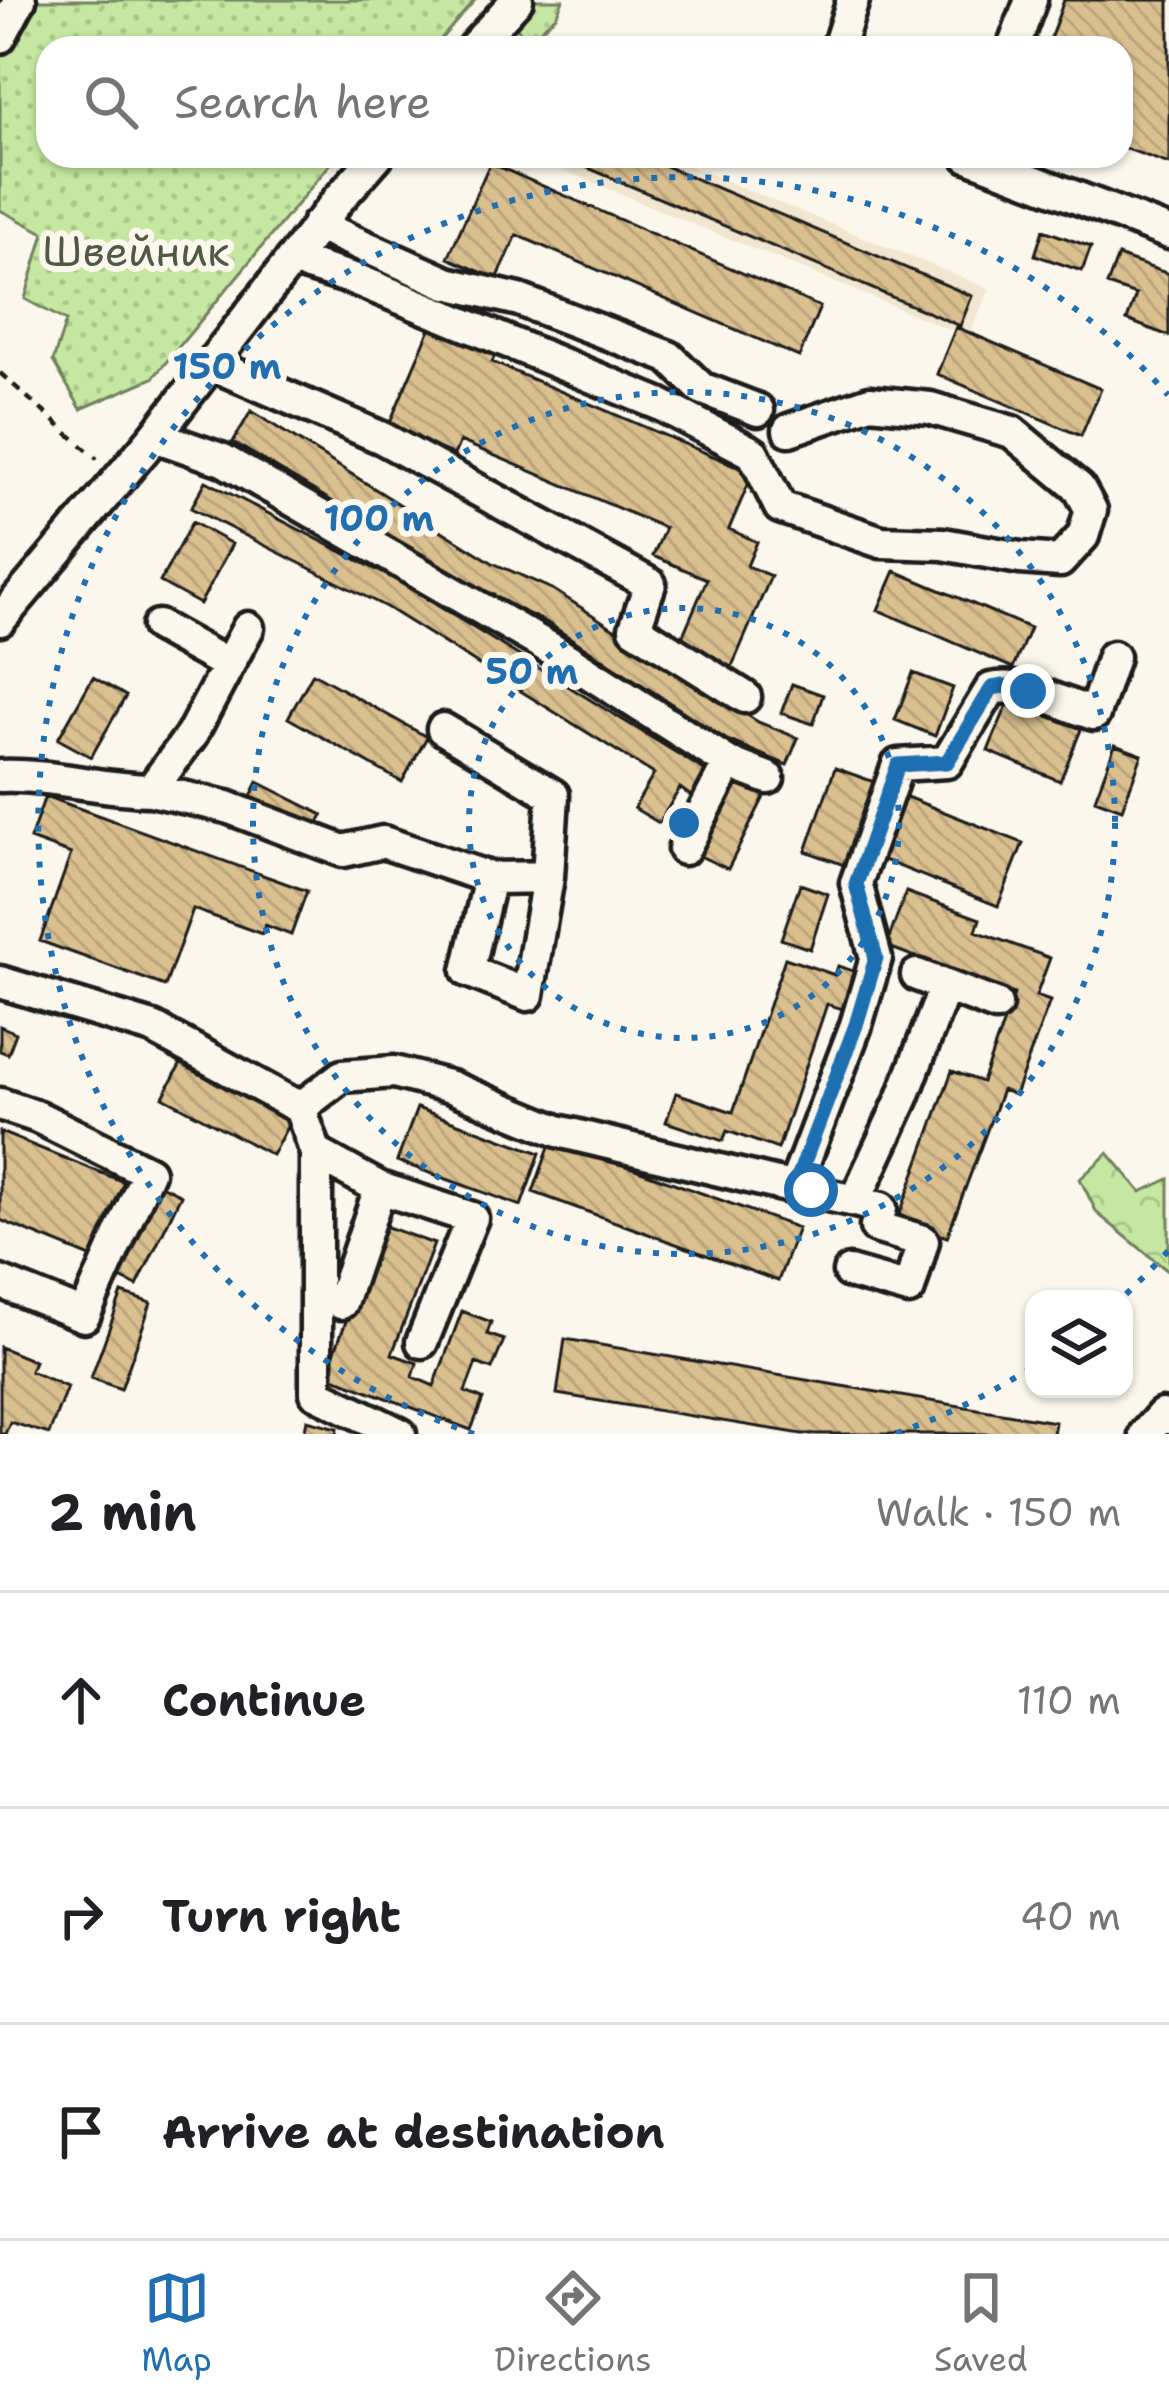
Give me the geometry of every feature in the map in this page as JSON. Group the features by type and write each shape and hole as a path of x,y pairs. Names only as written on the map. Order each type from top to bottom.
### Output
{"lane":[{"path":"0,37 20,0"},
{"path":"484,36 517,0"},
{"path":"842,36 853,0"},
{"path":"1018,36 1031,0"},
{"path":"0,620 155,436 367,168"},
{"path":"1002,168 1169,232"},
{"path":"317,225 447,283 519,300 669,357 700,388 758,410"},
{"path":"291,260 357,280 659,404 753,453 781,507 881,542 943,544 1060,561 1083,536 1090,510 1079,488 1012,432 930,408 870,402 789,430"},
{"path":"211,364 382,438 650,584 634,628 745,697"},
{"path":"155,436 223,460 553,650 729,764 768,778"},
{"path":"158,626 228,665"},
{"path":"151,790 192,734 248,628"},
{"path":"794,1188 856,1025 876,958 856,884 898,765 947,762 992,688 1028,691 1094,714 1113,657"},
{"path":"443,729 553,795 548,878 528,995 468,971 490,878"},
{"path":"684,849 729,764"},
{"path":"0,776 39,775 109,789 151,790 227,807 343,851 383,842 490,878 548,878"},
{"path":"855,1201 903,1097 931,981 996,1005"},
{"path":"0,982 153,1028 300,1108 316,1153 316,1393 358,1426 400,1434"},
{"path":"300,1108 342,1076 394,1072 451,1087 558,1131 881,1208 876,1227 923,1241 909,1288 849,1272"},
{"path":"0,1104 38,1117 148,1172 84,1316 0,1282"},
{"path":"316,1153 380,1188 472,1218 422,1342"},
{"path":"341,1303 380,1188"},
{"path":"1145,1434 1162,1414 1169,1418"}],"path":[{"path":"0,373 119,479"}],"shaded area":[{"path":"557,168 694,168 990,289 968,337"}],"green space":[{"name":"Швейник","path":"0,0 475,0 444,36 36,36 36,168 327,168 153,378 81,409 53,361 66,321 25,299 44,233 0,210"},
{"path":"533,0 563,0 556,16 533,36 521,35 517,27"},
{"path":"1108,1153 1141,1192 1169,1179 1169,1272 1097,1213 1080,1179"}],"building":[{"path":"1064,0 1169,0 1169,164 1133,151 1133,36 1051,36"},
{"path":"488,168 501,168 820,307 799,357 517,235 497,279 448,258"},
{"path":"588,168 670,168 972,296 960,326"},
{"path":"1043,230 1091,247 1082,271 1035,255"},
{"path":"1118,256 1169,274 1169,336 1127,320 1136,295 1107,285"},
{"path":"432,324 497,351 492,362 753,473 729,529 757,542 747,566 771,576 730,671 677,649 707,579 653,556 665,528 460,441 454,455 388,427"},
{"path":"956,327 1101,389 1081,436 937,374"},
{"path":"251,411 493,563 554,590 758,722 798,738 787,765 727,740 546,622 490,596 233,442"},
{"path":"206,481 396,580 709,773 695,799 680,788 659,823 634,808 654,774 386,607 191,508"},
{"path":"192,522 232,544 200,604 160,582"},
{"path":"895,571 1030,628 1013,668 878,610"},
{"path":"313,673 427,737 402,782 288,718"},
{"path":"913,673 953,688 935,736 895,720"},
{"path":"93,677 126,696 91,757 58,739"},
{"path":"792,684 823,695 813,724 781,713"},
{"path":"1010,698 1082,727 1060,781 988,751"},
{"path":"1115,745 1142,755 1122,809 1095,799"},
{"path":"835,768 877,783 847,866 806,851"},
{"path":"738,780 766,793 728,869 700,856"},
{"path":"258,782 323,815 313,834 248,802"},
{"path":"45,796 307,891 291,935 265,925 262,934 193,909 165,986 40,941 71,854 30,839"},
{"path":"904,796 1023,843 998,906 878,858"},
{"path":"800,884 828,894 810,949 781,939"},
{"path":"906,892 980,919 976,931 1050,958 1036,996 1050,1001 1015,1095 1002,1090 947,1237 898,1219 952,1071 982,1082 1014,994 886,946"},
{"path":"785,958 835,975 838,966 859,973 846,1010 827,1004 778,1149 727,1131 723,1141 666,1122 676,1093 733,1112"},
{"path":"0,1026 16,1033 8,1054 0,1051"},
{"path":"186,1054 295,1112 272,1155 163,1097"},
{"path":"417,1108 540,1153 521,1206 397,1161"},
{"path":"0,1132 129,1184 98,1260 0,1220"},
{"path":"552,1139 798,1228 778,1281 533,1192"},
{"path":"159,1184 181,1195 137,1286 116,1276"},
{"path":"382,1225 434,1244 392,1354 417,1363 413,1377 434,1386 462,1311 491,1322 487,1334 504,1340 492,1369 476,1363 465,1392 483,1399 471,1430 326,1375"},
{"path":"122,1293 151,1303 121,1389 91,1378"},
{"path":"565,1339 1055,1422 1053,1434 802,1434 557,1394"},
{"path":"0,1347 34,1361 30,1371 67,1387 49,1434 10,1422 5,1434 0,1434"},
{"path":"307,1420 338,1428 337,1434 304,1434"}],"route":[{"path":"811,1190 794,1188 856,1025 876,958 856,884 898,765 947,762 992,688 1028,691"}]}
